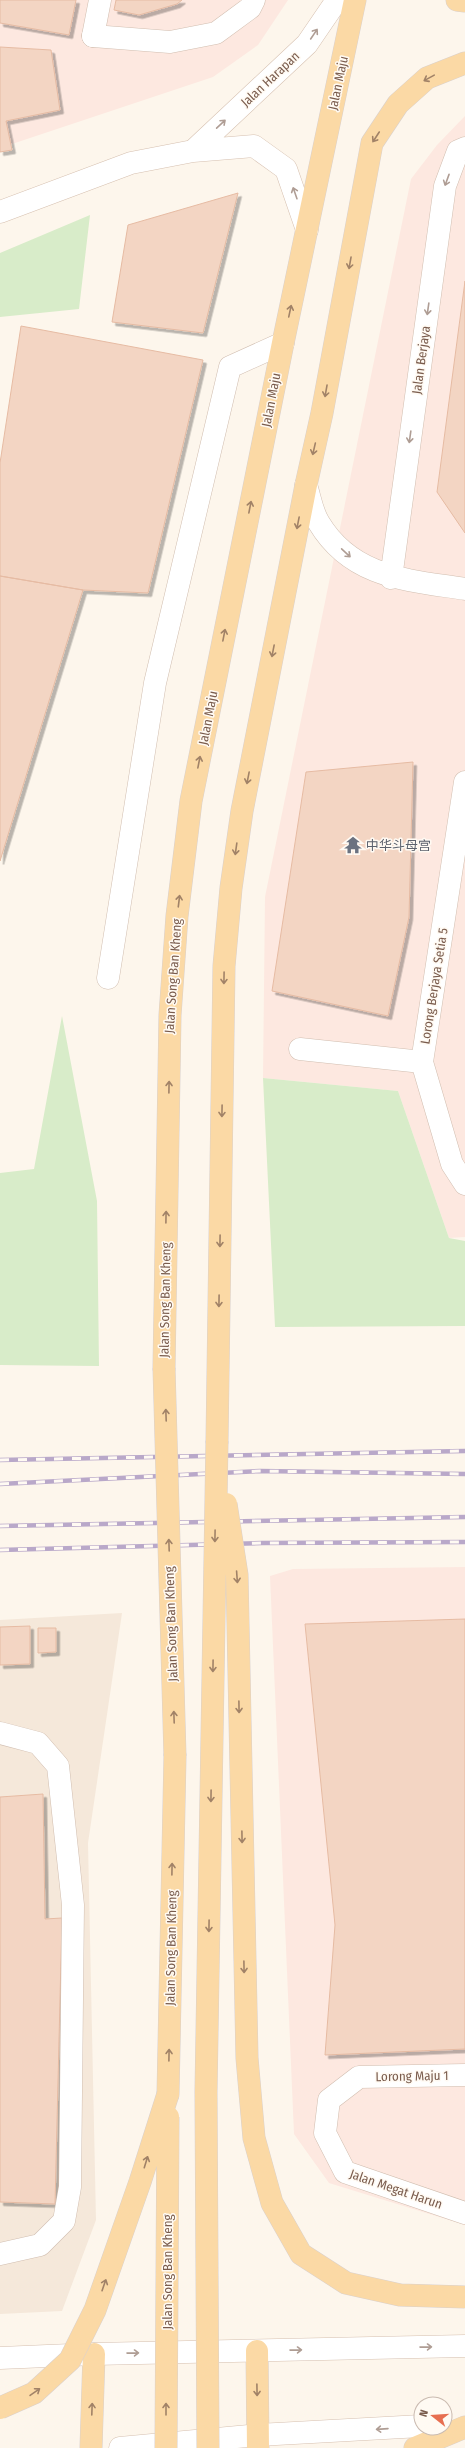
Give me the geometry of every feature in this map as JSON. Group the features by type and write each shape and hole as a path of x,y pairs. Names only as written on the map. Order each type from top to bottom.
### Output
{"main road":[{"name":"Jalan Maju","path":"192,801 283,343 308,230 355,0"},
{"path":"457,0 465,1"},
{"path":"208,2448 206,2092 224,966 231,888 242,811 306,485 324,405 372,143 398,104 427,78 465,64"},
{"name":"Jalan Song Ban Kheng","path":"166,2448 168,2094 175,1756 164,1317 170,1015 177,916 192,801"},
{"path":"217,1441 237,1575 247,2058 254,2138 272,2203 301,2254 346,2283 400,2295 465,2297"},
{"path":"0,2408 34,2394 70,2360 95,2310 140,2182 168,2094"},
{"path":"257,2351 258,2442"},
{"path":"91,2448 94,2354"},
{"path":"415,2448 465,2427"}],"street":[{"path":"100,0 93,36 170,42 216,33 250,8 254,0"},
{"name":"Jalan Harapan","path":"193,151 307,44 337,0"},
{"path":"0,212 131,163 193,151 254,146 286,169 308,230"},
{"name":"Jalan Berjaya","path":"391,578 445,186 458,151 465,148"},
{"path":"108,978 155,683 230,368 283,343"},
{"path":"306,485 318,522 332,540 354,560 391,578 465,589"},
{"name":"Lorong Berjaya Setia 5","path":"465,782 422,1062 452,1164 465,1184"},
{"path":"300,1049 422,1062"},
{"path":"0,1733 38,1743 58,1766 73,1905 70,2187 64,2221 40,2245 0,2254"},
{"name":"Lorong Maju 1","path":"359,2077 465,2075"},
{"name":"Jalan Megat Harun","path":"359,2077 329,2100 325,2133 345,2172 465,2213"},
{"path":"0,2358 94,2354 465,2346"},
{"path":"453,2424 465,2423"},
{"path":"120,2448 258,2442 413,2427"}],"shaded area":[{"path":"0,0 288,0 258,45 213,77 0,148"},
{"path":"465,116 465,1237 449,1238 398,1091 263,1078 265,897 411,179 437,145"},
{"path":"465,1567 465,2225 329,2183 294,2134 270,1576 293,1569"},
{"path":"122,1613 88,1843 96,2220 62,2311 0,2314 0,1620"}],"green space":[{"path":"90,215 79,309 0,317 0,253"},
{"path":"62,1016 97,1201 99,1366 0,1365 0,1173 34,1169"},
{"path":"263,1078 398,1091 449,1238 465,1241 465,1326 275,1327"}],"building":[{"path":"0,0 76,0 69,35 0,23"},
{"path":"116,0 182,0 177,4 139,15 114,10"},
{"path":"0,47 51,50 60,110 6,121 12,150 0,152"},
{"path":"238,193 203,333 112,322 128,225"},
{"path":"465,281 465,533 437,492"},
{"path":"21,326 203,360 148,593 83,590 0,576 0,463"},
{"path":"0,576 83,590 0,861"},
{"name":"中华斗母宫","path":"413,762 409,917 388,1016 272,991 306,772"},
{"path":"465,1619 465,2049 325,2055 335,1925 305,1624"},
{"path":"30,1626 30,1664 0,1665 0,1627"},
{"path":"38,1628 56,1628 56,1652 38,1653"},
{"path":"43,1794 45,1919 62,1918 55,2204 0,2202 0,1797"}],"railway":[{"path":"0,1460 465,1451"},
{"path":"0,1484 260,1471 465,1474"},
{"path":"0,1526 465,1517"},
{"path":"0,1550 262,1543 465,1542"}],"place":[{"name":"中华斗母宫","path":"353,845"}]}
